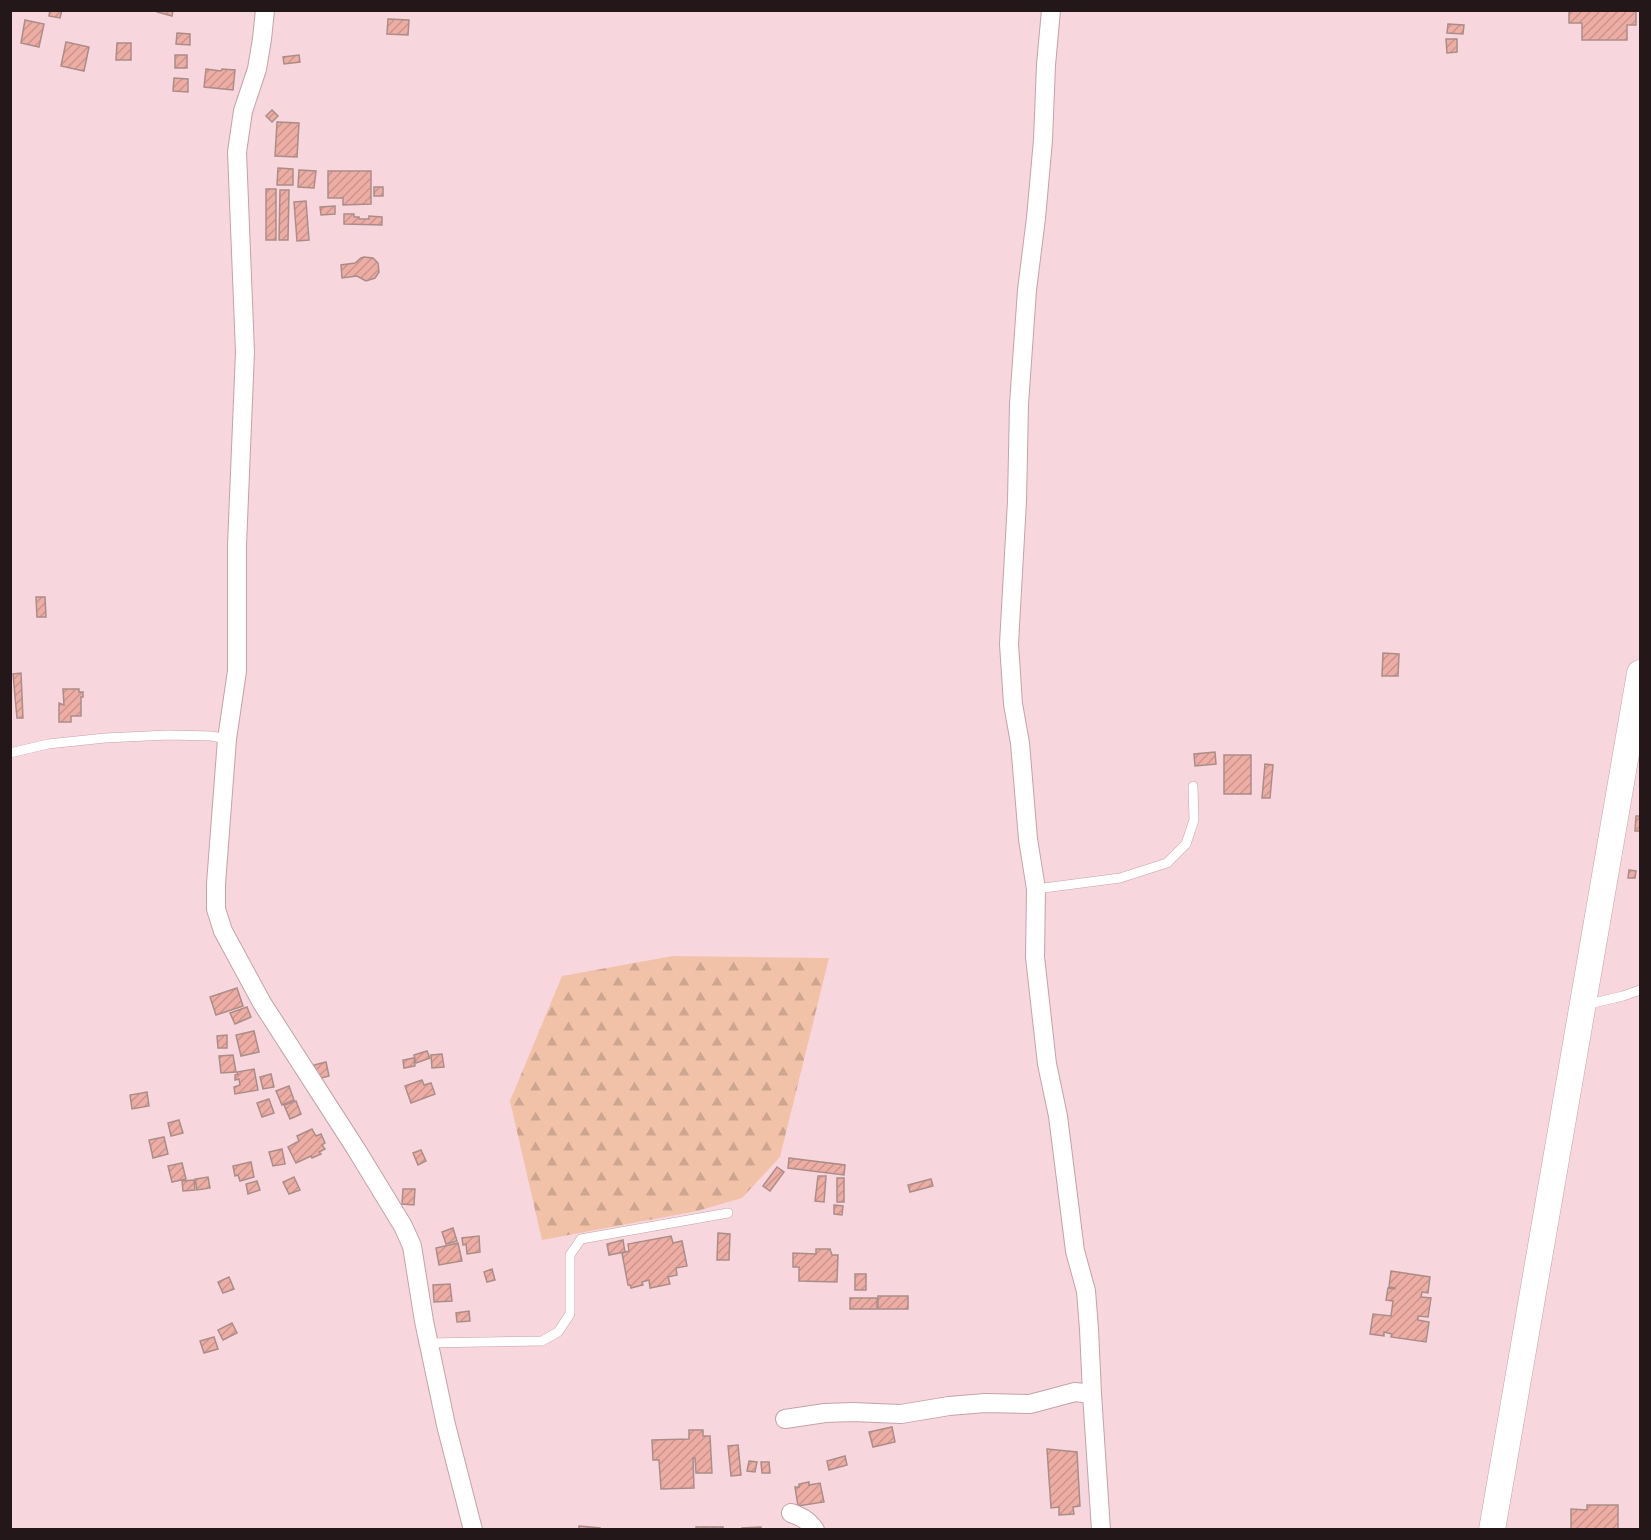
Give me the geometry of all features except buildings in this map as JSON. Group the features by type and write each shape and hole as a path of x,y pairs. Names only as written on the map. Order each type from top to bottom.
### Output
{"main road":[{"path":"1492,1530 1641,673"}],"street":[{"path":"265,10 257,69 243,111 237,152 245,352 237,545 237,671 227,740 216,909 223,931 262,1003 356,1149 408,1236 412,1246 446,1425 473,1530"},
{"path":"1051,10 1043,140 1027,290 1019,404 1017,501 1009,644 1013,704 1020,743 1028,839 1036,889 1035,957 1047,1064 1058,1116 1075,1251 1086,1291 1101,1530"},
{"path":"785,1419 825,1413 901,1414 985,1403 1030,1404 1075,1392 1092,1394"},
{"path":"791,1513 801,1516 815,1530"}],"lane":[{"path":"10,753 48,744 105,738 168,735 211,736 227,740"},
{"path":"1036,889 1120,878 1167,863 1186,844 1194,820 1193,786"},
{"path":"1583,1005 1641,990"},
{"path":"429,1343 542,1341 558,1332 570,1314 570,1255 581,1239 728,1213"}],"green space":[{"path":"673,956 829,958 780,1157 742,1198 697,1211 542,1240 510,1101 562,976"}]}
